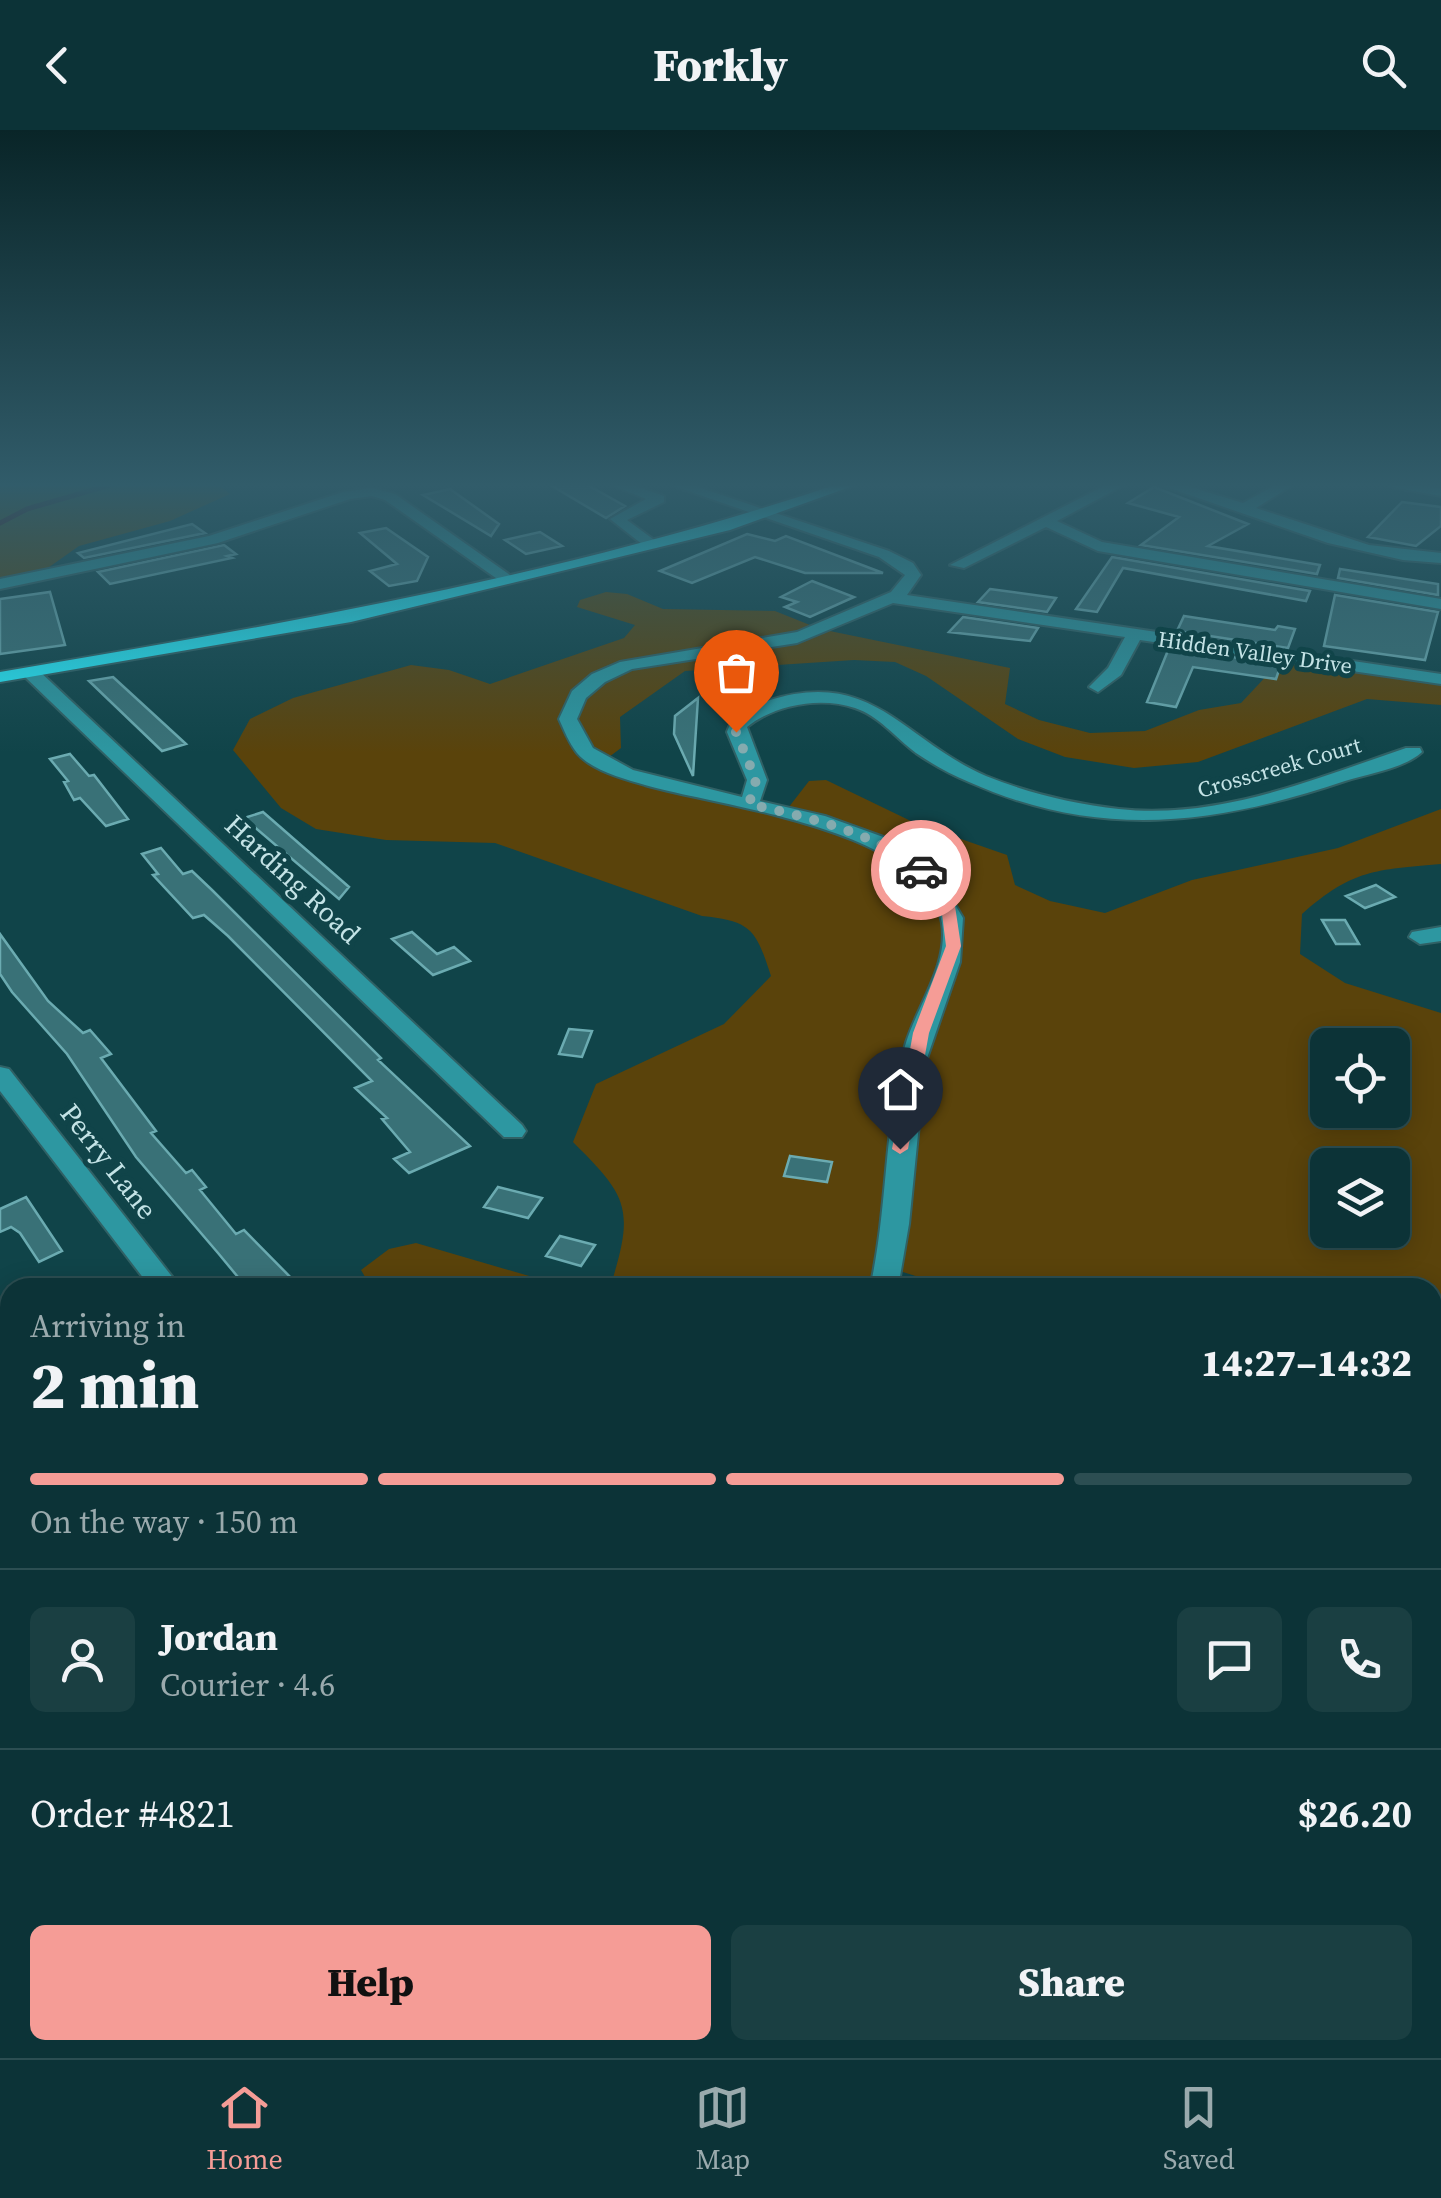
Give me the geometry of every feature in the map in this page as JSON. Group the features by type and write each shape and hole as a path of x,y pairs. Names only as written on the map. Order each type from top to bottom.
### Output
{"main road":[{"path":"0,677 270,634 538,573"}],"street":[{"path":"0,584 53,573"},
{"path":"499,573 509,580"},
{"path":"886,1278 896,1226 900,1149 921,1033 954,946 948,906 920,869 888,848 830,824 648,782 600,763 574,740 568,726 572,706 594,684 627,666 794,638 891,598 912,580 911,573"},
{"path":"1258,573 1441,604"},
{"name":"Hidden Valley Drive","path":"891,598 1441,679"},
{"path":"1098,688 1115,671 1135,634"},
{"name":"Harding Road","path":"30,672 513,1131"},
{"name":"Crosscreek Court","path":"749,804 756,780 736,732 738,725 768,708 812,700 839,699 870,708 950,766 1015,793 1072,808 1146,817 1182,819 1236,810 1412,752"},
{"name":"Perry Lane","path":"0,1074 159,1278"}],"shaded area":[{"path":"0,573 41,573 35,577 0,584"},
{"path":"606,592 627,594 663,609 775,611 820,629 1010,668 1005,704 1039,720 1090,733 1145,731 1199,710 1241,703 1285,656 1441,679 1441,705 1367,699 1198,762 1134,768 1065,757 1018,739 926,676 895,662 854,660 685,671 620,717 621,748 601,763 785,812 809,781 826,780 915,823 1007,855 1015,885 1050,901 1105,913 1192,880 1338,848 1441,809 1441,864 1366,874 1336,888 1302,914 1300,954 1345,983 1441,1013 1441,1278 922,1278 890,1268 887,1278 613,1278 623,1236 621,1204 605,1176 573,1142 596,1084 724,1024 771,976 756,938 732,921 702,916 495,843 386,840 316,829 281,808 233,750 250,719 293,698 411,665 449,670 490,684 624,638 635,625 577,607 580,600"},
{"path":"416,1243 536,1278 366,1278 361,1270 389,1249"}],"building":[{"path":"99,573 162,573 110,584"},
{"path":"372,573 421,573 417,581 389,586"},
{"path":"665,573 716,573 692,583"},
{"path":"1101,573 1120,573 1097,612 1076,609"},
{"path":"1151,573 1205,573 1310,591 1306,601"},
{"path":"1339,573 1366,573 1438,584 1438,595 1338,578"},
{"path":"812,581 854,597 810,617 785,607 797,602 781,597"},
{"path":"990,589 1056,598 1047,612 978,602"},
{"path":"50,592 65,645 0,654 0,599"},
{"path":"1335,595 1438,612 1425,660 1324,646"},
{"path":"1184,616 1275,630 1278,626 1295,629 1288,648 1177,631"},
{"path":"963,617 1038,628 1030,641 949,632"},
{"path":"1169,648 1281,664 1276,679 1193,667 1176,707 1147,702"},
{"path":"113,677 186,744 162,751 89,681"},
{"path":"698,698 693,776 674,734 675,716"},
{"path":"70,754 89,776 94,775 128,819 106,826 80,798 74,800 64,782 68,781 50,759"},
{"path":"263,812 349,887 339,899 244,818"},
{"path":"161,848 183,874 192,871 212,890 381,1058 378,1060 470,1146 409,1173 394,1159 410,1152 382,1119 387,1118 355,1088 372,1081 228,936 204,915 193,918 153,875 158,874 142,854"},
{"path":"1376,885 1395,897 1365,908 1346,896"},
{"path":"1322,920 1345,920 1359,944 1336,944"},
{"path":"412,932 437,954 454,947 470,961 433,975 392,939"},
{"path":"0,934 48,1001 83,1033 90,1030 111,1054 101,1058 156,1131 151,1133 186,1173 192,1170 206,1187 200,1190 236,1234 244,1230 291,1278 239,1278 136,1157 67,1054 0,974"},
{"path":"569,1029 592,1031 582,1057 559,1054"},
{"path":"790,1156 832,1162 827,1182 784,1176"},
{"path":"498,1187 542,1198 528,1218 484,1207"},
{"path":"26,1197 62,1251 39,1262 20,1233 11,1227 0,1232 0,1209"},
{"path":"560,1236 595,1245 581,1266 546,1256"}],"way so far":[{"path":"736,732 757,783 749,804 850,831 888,848 921,870"}],"route":[{"path":"900,1149 912,1066 954,946 948,906 921,870"}]}
